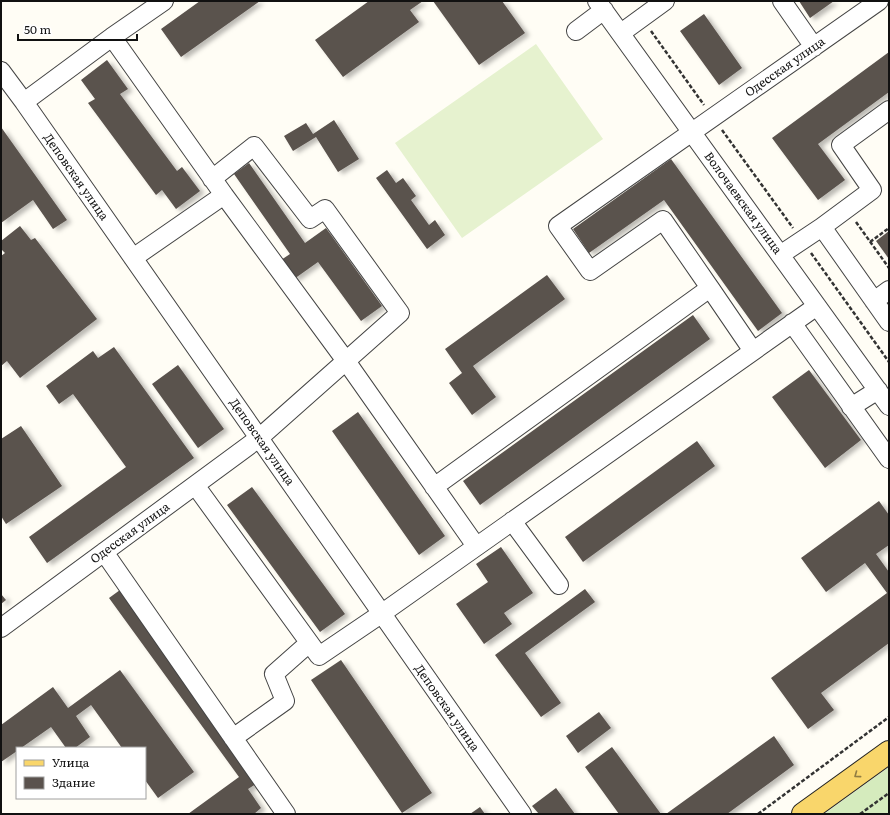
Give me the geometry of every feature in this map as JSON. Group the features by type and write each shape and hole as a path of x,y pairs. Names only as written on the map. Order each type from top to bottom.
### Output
{"main road":[{"path":"803,814 889,752"}],"street":[{"path":"24,102 112,37 164,1"},
{"path":"621,33 665,1"},
{"path":"782,1 814,46"},
{"name":"Одесская улица","path":"710,288 663,220 590,271 558,226 714,118 878,1"},
{"path":"576,31 601,6"},
{"name":"Волочаевская улица","path":"601,6 889,406"},
{"path":"112,37 212,179 346,361 476,546"},
{"name":"Деповская улица","path":"1,71 522,814"},
{"path":"780,255 822,227 872,190 841,145 889,110"},
{"name":"Одесская улица","path":"1,628 259,438 400,313 325,209 310,219 254,146 212,179"},
{"path":"133,258 224,195"},
{"path":"822,227 889,322"},
{"path":"434,487 710,288 753,351"},
{"path":"874,301 889,290"},
{"path":"195,485 319,656 381,614 817,306"},
{"path":"792,323 889,459"},
{"path":"852,406 878,390"},
{"path":"512,521 559,585"},
{"path":"104,552 233,738 282,813"},
{"path":"233,738 285,702 274,674 309,643"}],"path":[{"path":"642,18 889,362"},
{"path":"846,209 889,268"},
{"path":"870,242 889,228"},
{"path":"758,814 889,717"},
{"path":"860,814 889,793"}],"green space":[{"path":"536,44 603,139 462,238 395,143"},
{"path":"889,767 889,814 824,814"}],"building":[{"path":"200,1 260,1 181,57 161,29"},
{"path":"369,1 423,1 410,10 419,22 343,77 315,40"},
{"path":"433,1 502,1 525,33 479,65"},
{"path":"799,1 834,1 810,18"},
{"path":"704,14 742,68 719,85 680,31"},
{"path":"889,52 889,92 818,144 845,180 818,200 772,138"},
{"path":"107,60 128,89 120,94 177,171 182,167 200,191 176,209 162,190 156,195 88,103 95,99 81,80"},
{"path":"334,120 359,159 338,172 316,137 293,151 284,136 306,123 313,134"},
{"path":"1,127 67,220 53,229 33,200 1,223"},
{"path":"671,159 782,313 758,331 664,200 589,253 573,229"},
{"path":"249,163 305,243 326,228 382,306 361,321 318,262 294,279 281,260 290,254 234,174"},
{"path":"387,170 396,183 403,178 416,196 411,200 429,225 435,220 445,235 427,249 376,178"},
{"path":"20,226 31,240 35,238 97,319 20,378 7,361 1,366 1,256 5,253 1,249 1,241"},
{"path":"889,231 889,259 876,241"},
{"path":"547,275 565,299 473,366 496,397 472,415 449,383 462,373 445,349"},
{"path":"693,315 710,339 480,505 463,481"},
{"path":"114,347 194,458 47,563 29,537 126,467 73,394 59,404 46,386 93,351 98,358"},
{"path":"178,365 224,429 198,448 152,384"},
{"path":"809,370 861,440 825,468 772,397"},
{"path":"358,412 445,536 419,555 332,431"},
{"path":"21,426 62,486 6,524 1,516 1,439"},
{"path":"697,441 715,466 583,562 565,537"},
{"path":"252,487 345,614 320,632 227,505"},
{"path":"879,501 889,515 889,545 876,554 889,572 889,643 821,693 834,710 808,729 771,678 887,593 865,563 826,592 801,558"},
{"path":"501,547 533,593 504,613 512,624 484,644 456,604 488,582 476,564"},
{"path":"585,589 595,602 525,653 561,703 541,717 495,655"},
{"path":"120,590 259,782 248,789 261,808 254,814 188,814 239,777 109,598"},
{"path":"1,594 6,600 1,604"},
{"path":"341,660 432,793 402,813 311,680"},
{"path":"120,670 194,772 158,798 146,781 146,747 121,747 91,705 76,716 90,737 76,747 65,747 51,727 22,747 16,747 16,752 1,762 1,725 53,687 68,708"},
{"path":"599,712 611,728 578,753 566,736"},
{"path":"774,736 794,765 727,814 666,814"},
{"path":"612,747 661,814 619,814 585,767"},
{"path":"556,788 575,814 539,814 532,806"},
{"path":"480,807 485,814 470,814"}]}
